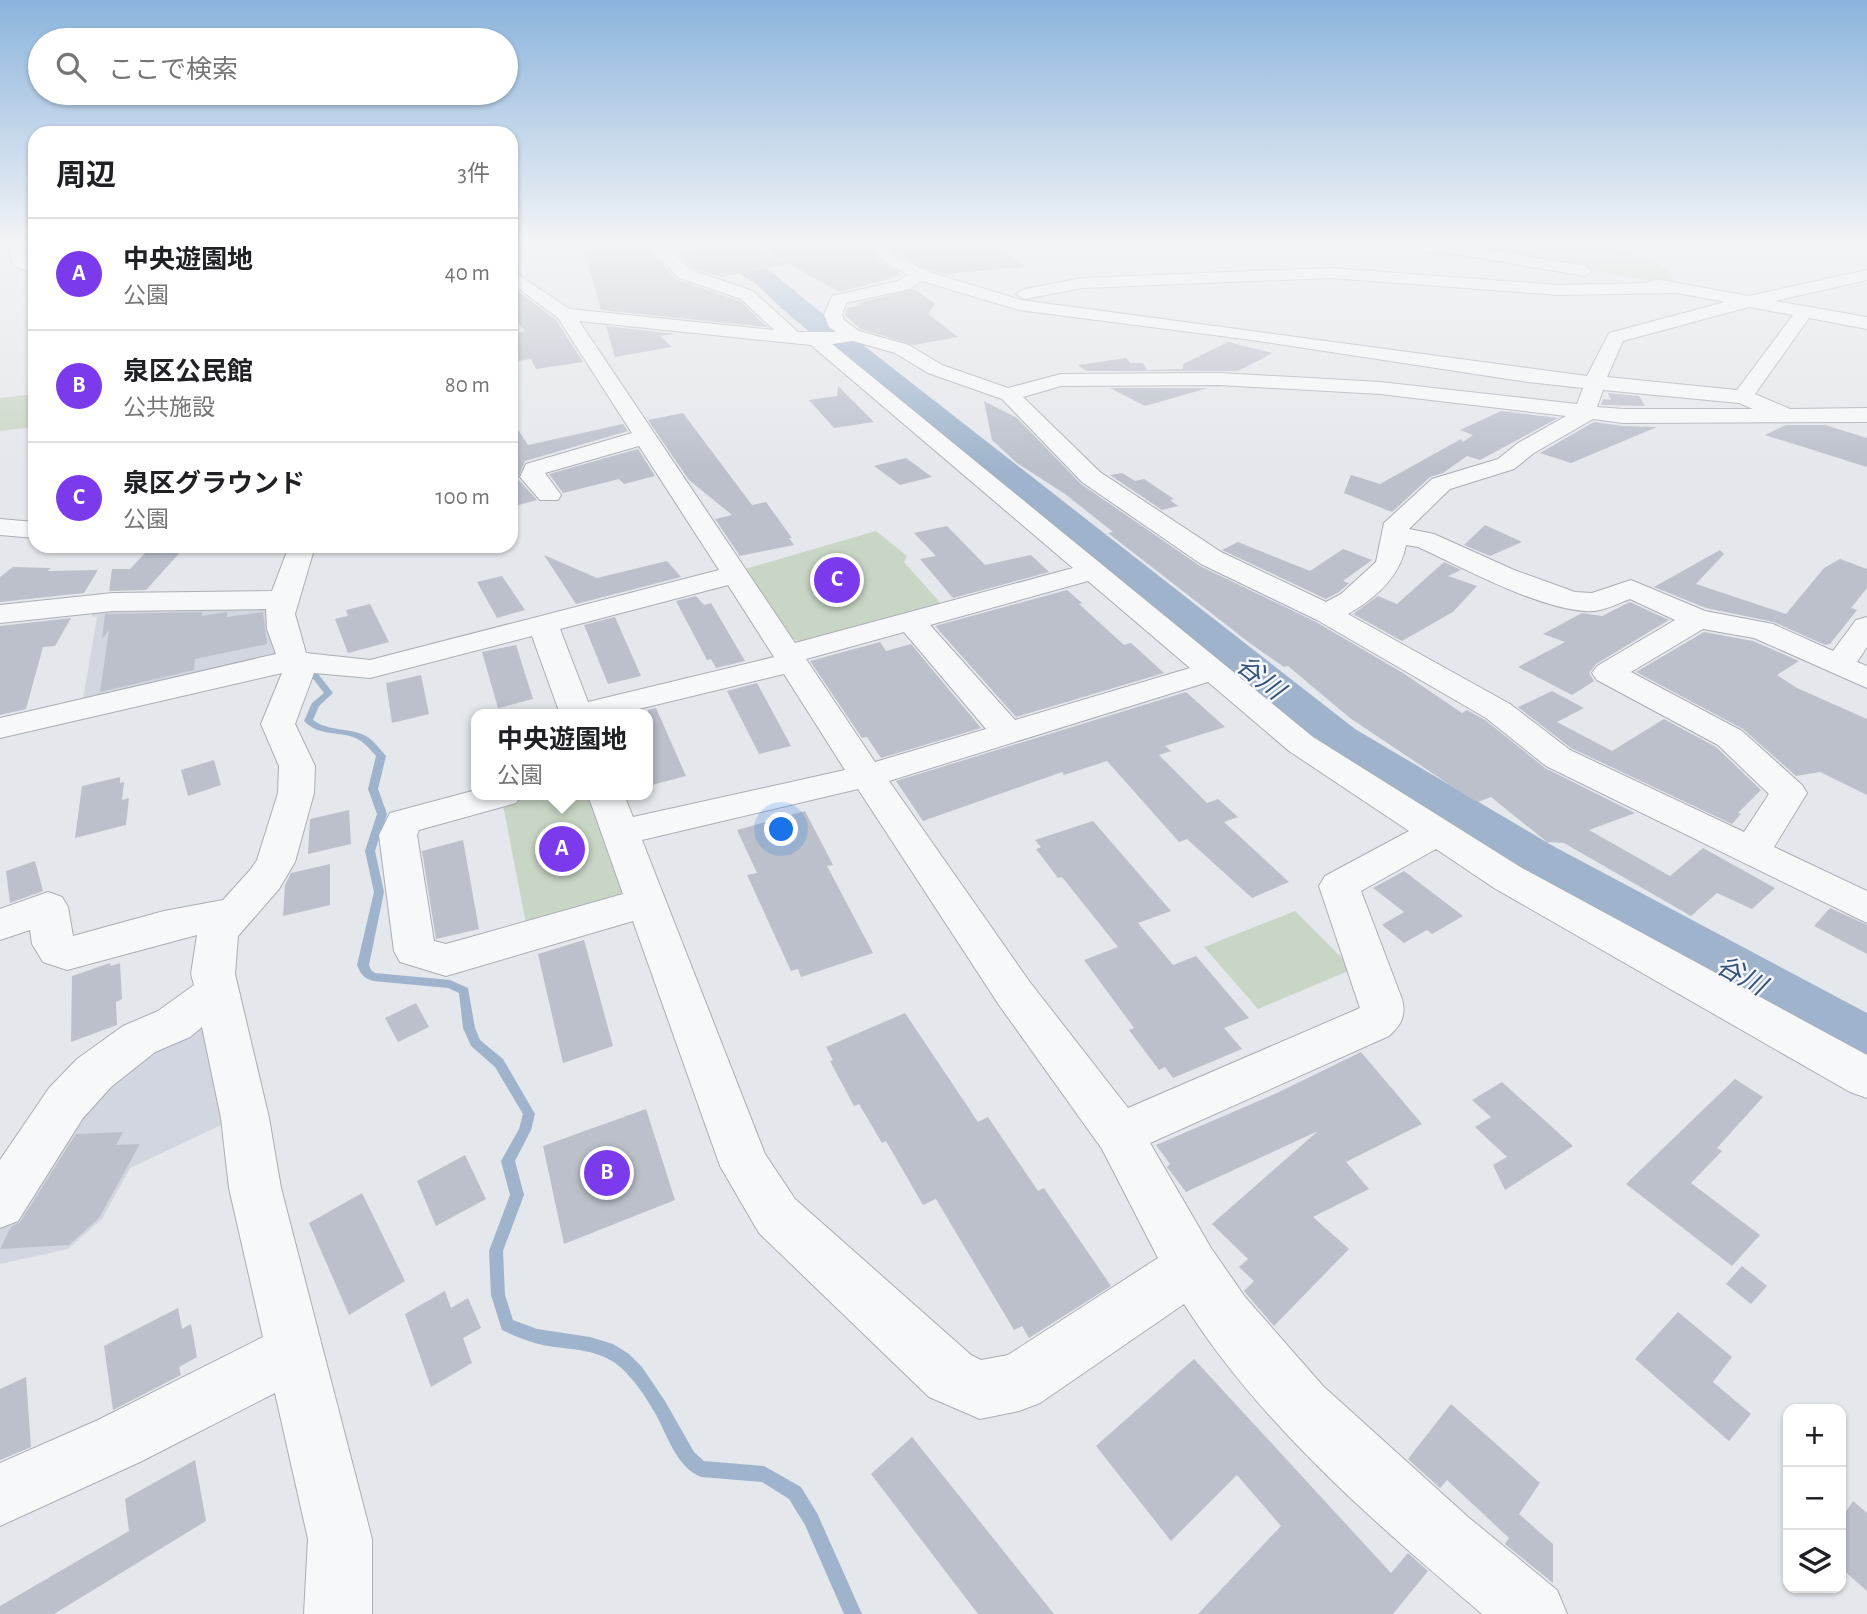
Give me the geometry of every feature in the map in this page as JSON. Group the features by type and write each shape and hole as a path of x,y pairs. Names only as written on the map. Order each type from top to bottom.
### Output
{"street":[{"path":"567,317 867,776 1014,993 1119,1133 1192,1267 1225,1317 1302,1407 1514,1607"},
{"path":"598,317 811,339 849,336 902,349 935,369 1009,395 1091,477 1211,558 1327,614 1514,721 1558,758 1867,908"},
{"path":"779,317 811,339 1301,744 1508,878 1867,1077"},
{"path":"834,317 849,336"},
{"path":"1136,317 1509,374 1743,397 1784,414"},
{"path":"1327,614 1363,592 1390,564 1397,523 1441,484 1506,464 1526,448 1586,414 1601,363 1616,337 1689,317"},
{"path":"1743,397 1800,317"},
{"path":"1834,317 1867,323"},
{"path":"1009,395 1027,387 1061,380 1220,379 1380,388 1586,414 1867,415"},
{"path":"549,495 532,477 537,467 644,437"},
{"path":"0,527 28,529"},
{"path":"1394,535 1434,544 1504,576 1571,601 1595,602 1630,589 1698,619 1762,630 1853,671 1867,625"},
{"path":"302,553 281,614 283,632 298,673 278,724 297,766 296,793 276,862 265,879 218,932 213,974 245,1118 255,1188 340,1539 338,1614"},
{"path":"596,709 791,658 1094,571"},
{"path":"0,728 295,660 354,669 370,668 734,575"},
{"path":"0,614 113,602 284,600"},
{"path":"1698,619 1608,673 1730,737 1789,793 1769,820 1752,853"},
{"path":"911,622 1008,733"},
{"path":"543,625 575,709"},
{"path":"1192,1267 1018,1382 980,1390 950,1376 777,1216 745,1166 613,813 867,776 1212,671"},
{"path":"484,800 403,822 398,835 415,951 446,960 646,902"},
{"path":"1119,1133 1373,1023 1383,1014 1339,886 1435,832"},
{"path":"0,925 48,907 53,944 58,951 68,954 164,926 236,912"},
{"path":"0,1204 66,1103 94,1073 139,1039 174,1024 216,991"},
{"path":"0,1495 119,1441 296,1351"}],"shaded area":[{"path":"266,604 279,654 82,705 97,617 92,616 93,608"},
{"path":"202,1019 232,1120 130,1168 102,1219 68,1249 0,1264 0,1220 86,1096"}],"green space":[{"path":"28,395 28,428 0,431 0,398"},
{"path":"876,531 907,556 904,562 944,607 801,642 793,639 745,569"},
{"path":"508,800 596,800 629,894 526,924 503,805"},
{"path":"1295,911 1353,969 1258,1009 1204,947"}],"building":[{"path":"518,317 552,317 583,362 536,369 531,359 518,361 518,333 525,331 518,323"},
{"path":"672,317 757,317 767,327"},
{"path":"847,317 932,317 958,337 914,345 860,329"},
{"path":"606,326 675,334 660,336 672,347 615,357"},
{"path":"1228,342 1273,353 1238,371 1086,371 1078,365 1126,358 1131,363 1143,363 1147,370 1183,369 1183,364"},
{"path":"838,386 874,422 834,428 809,400 837,396"},
{"path":"1110,388 1208,388 1145,406"},
{"path":"1608,393 1639,396 1645,406 1601,405 1603,399 1611,400"},
{"path":"984,401 1017,418 1081,484 1200,566 1316,622 1403,673 1462,713 1467,710 1485,720 1545,768 1635,813 1589,830 1670,876 1703,848 1775,888 1752,909 1717,893 1691,916 1564,843 1547,842 1491,797 1478,802 1468,797 1350,718 1288,666 1284,667 1251,644 1108,533 1113,532 1065,494 1017,463 992,440"},
{"path":"1501,411 1558,418 1480,460 1467,456 1443,473 1430,477 1392,512 1344,493 1351,475 1380,484 1461,439 1463,442 1473,435 1460,430"},
{"path":"683,413 752,505 766,502 792,538 789,538 794,545 740,556 715,519 732,515 689,480 648,420"},
{"path":"1594,422 1657,427 1571,463 1540,453"},
{"path":"623,424 628,431 525,461 518,479 518,430 528,445"},
{"path":"1786,425 1825,425 1867,438 1867,467 1765,435"},
{"path":"638,449 655,476 624,484 619,479 563,493 549,474"},
{"path":"906,458 932,477 900,485 874,466"},
{"path":"1122,473 1135,481 1144,479 1174,499 1170,500 1178,506 1162,510 1110,475"},
{"path":"518,479 537,500 518,505"},
{"path":"1485,525 1522,542 1490,556 1464,545"},
{"path":"947,526 985,565 1031,555 1049,572 953,598 920,559 936,556 914,533"},
{"path":"1238,542 1310,571 1343,549 1372,560 1343,581 1349,583 1339,592 1326,599 1222,550"},
{"path":"1720,550 1724,554 1696,584 1786,614 1824,568 1840,559 1867,569 1867,588 1851,608 1857,610 1830,644 1825,645 1774,622 1706,608 1654,587"},
{"path":"145,553 179,553 146,590 109,591 112,569 130,569"},
{"path":"544,555 597,578 667,561 681,577 576,604"},
{"path":"1444,562 1461,570 1448,576 1477,586 1453,612 1402,641 1353,614 1378,596 1397,604"},
{"path":"13,567 51,568 47,571 98,570 84,593 0,602 0,577"},
{"path":"502,576 525,610 497,618 477,582"},
{"path":"1067,590 1124,645 1131,643 1164,673 1016,717 935,626"},
{"path":"696,596 704,605 711,603 745,661 716,668 711,659 707,660 676,601"},
{"path":"1630,602 1669,620 1596,664 1589,673 1594,681 1572,695 1518,667 1565,642 1543,634 1582,613 1602,616"},
{"path":"370,604 389,642 348,653 335,619 348,616 346,610"},
{"path":"202,612 202,616 227,612 227,617 263,612 267,644 195,659 194,670 100,692 109,630 102,639 105,614"},
{"path":"615,617 641,676 608,684 584,625"},
{"path":"71,618 55,646 43,647 26,709 0,715 0,626"},
{"path":"1704,632 1753,641 1799,661 1777,675 1797,688 1867,719 1867,795 1820,772 1796,776 1743,729 1636,672"},
{"path":"880,642 886,651 911,644 981,728 881,758 867,737 862,738 810,661"},
{"path":"516,645 533,699 498,708 482,652"},
{"path":"421,675 429,714 392,723 386,683"},
{"path":"757,683 791,746 759,754 727,691"},
{"path":"1552,691 1584,708 1557,722 1612,751 1664,719 1716,747 1761,790 1738,813 1741,814 1732,824 1571,748 1518,707"},
{"path":"1186,692 1225,727 1165,746 1171,751 1159,755 1207,803 1218,799 1238,817 1224,822 1289,882 1252,898 1187,839 1179,842 1107,761 1064,775 1062,772 923,821 896,781"},
{"path":"656,708 686,776 653,785 653,709"},
{"path":"214,760 221,785 188,796 181,770"},
{"path":"120,777 120,783 124,782 122,800 129,798 126,825 75,838 82,786"},
{"path":"349,810 351,844 308,854 310,819"},
{"path":"805,811 833,865 827,866 873,953 801,977 798,969 791,971 747,875 757,873 737,830"},
{"path":"1093,821 1171,911 1138,923 1173,965 1196,956 1249,1018 1224,1028 1242,1049 1173,1078 1165,1067 1159,1070 1129,1030 1134,1028 1084,960 1118,947 1036,849 1041,847 1035,840"},
{"path":"463,840 479,929 436,939 422,851"},
{"path":"35,861 43,891 10,903 6,871"},
{"path":"330,864 330,905 283,916 285,885 291,873"},
{"path":"1404,871 1463,916 1432,934 1427,930 1404,943 1382,925 1404,912 1373,888"},
{"path":"1830,908 1867,925 1867,954 1814,926"},
{"path":"584,940 613,1046 563,1063 538,954"},
{"path":"110,963 111,966 120,963 122,999 116,1002 117,1025 71,1042 72,976"},
{"path":"416,1003 429,1027 398,1042 385,1018"},
{"path":"905,1013 978,1122 988,1117 1038,1191 1044,1188 1111,1286 1029,1338 1022,1326 1014,1330 936,1199 923,1205 886,1141 882,1143 859,1104 854,1106 830,1061 833,1060 826,1047"},
{"path":"1361,1052 1422,1124 1346,1162 1369,1189 1313,1217 1349,1249 1274,1326 1244,1291 1254,1281 1239,1267 1248,1259 1212,1224 1318,1131 1186,1192 1167,1167 1170,1164 1156,1145 1277,1093"},
{"path":"1735,1079 1763,1097 1717,1148 1722,1151 1691,1183 1760,1235 1732,1266 1626,1184"},
{"path":"1502,1082 1573,1146 1505,1190 1493,1165 1507,1157 1475,1127 1491,1117 1472,1100"},
{"path":"646,1109 675,1200 564,1244 543,1146"},
{"path":"123,1132 116,1145 140,1144 99,1218 69,1245 0,1249 11,1227 20,1222 76,1134"},
{"path":"465,1155 486,1199 436,1226 417,1181"},
{"path":"362,1193 405,1281 349,1315 309,1223"},
{"path":"1742,1266 1767,1286 1751,1304 1726,1284"},
{"path":"445,1291 451,1308 468,1298 481,1328 463,1338 472,1363 431,1387 405,1314"},
{"path":"178,1308 182,1329 191,1324 197,1357 179,1367 181,1375 113,1410 104,1346"},
{"path":"1678,1312 1732,1357 1713,1382 1751,1414 1729,1441 1635,1359"},
{"path":"1194,1359 1391,1573 1408,1553 1428,1571 1393,1614 1198,1614 1281,1526 1237,1475 1171,1541 1096,1446"},
{"path":"26,1377 31,1447 0,1460 0,1389"},
{"path":"1451,1404 1540,1483 1519,1514 1553,1544 1553,1583 1505,1544 1509,1538 1447,1480 1440,1488 1408,1459"},
{"path":"912,1437 1054,1614 978,1614 871,1474"},
{"path":"195,1460 206,1521 54,1614 0,1614 0,1606 129,1531 125,1499"},
{"path":"1853,1501 1867,1513 1867,1591 1846,1572 1846,1512"}],"waterway":[{"name":"谷川","path":"810,317 1337,740 1466,822 1867,1046"},
{"path":"315,676 329,693 315,705 308,721 325,730 362,738 381,756 373,789 382,814 370,851 379,892 363,965 366,973 373,977 450,984 464,991 469,1028 475,1043 499,1063 529,1114 525,1130 508,1161 517,1195 496,1251 498,1295 507,1325 537,1336 590,1344 608,1350 623,1359 637,1373 660,1406 688,1458 701,1469 764,1474 795,1493 811,1519 853,1614"}],"place":[{"name":"泉区グラウンド","path":"837,580"},
{"name":"中央遊園地","path":"562,849"},
{"name":"泉区公民館","path":"607,1173"}]}
